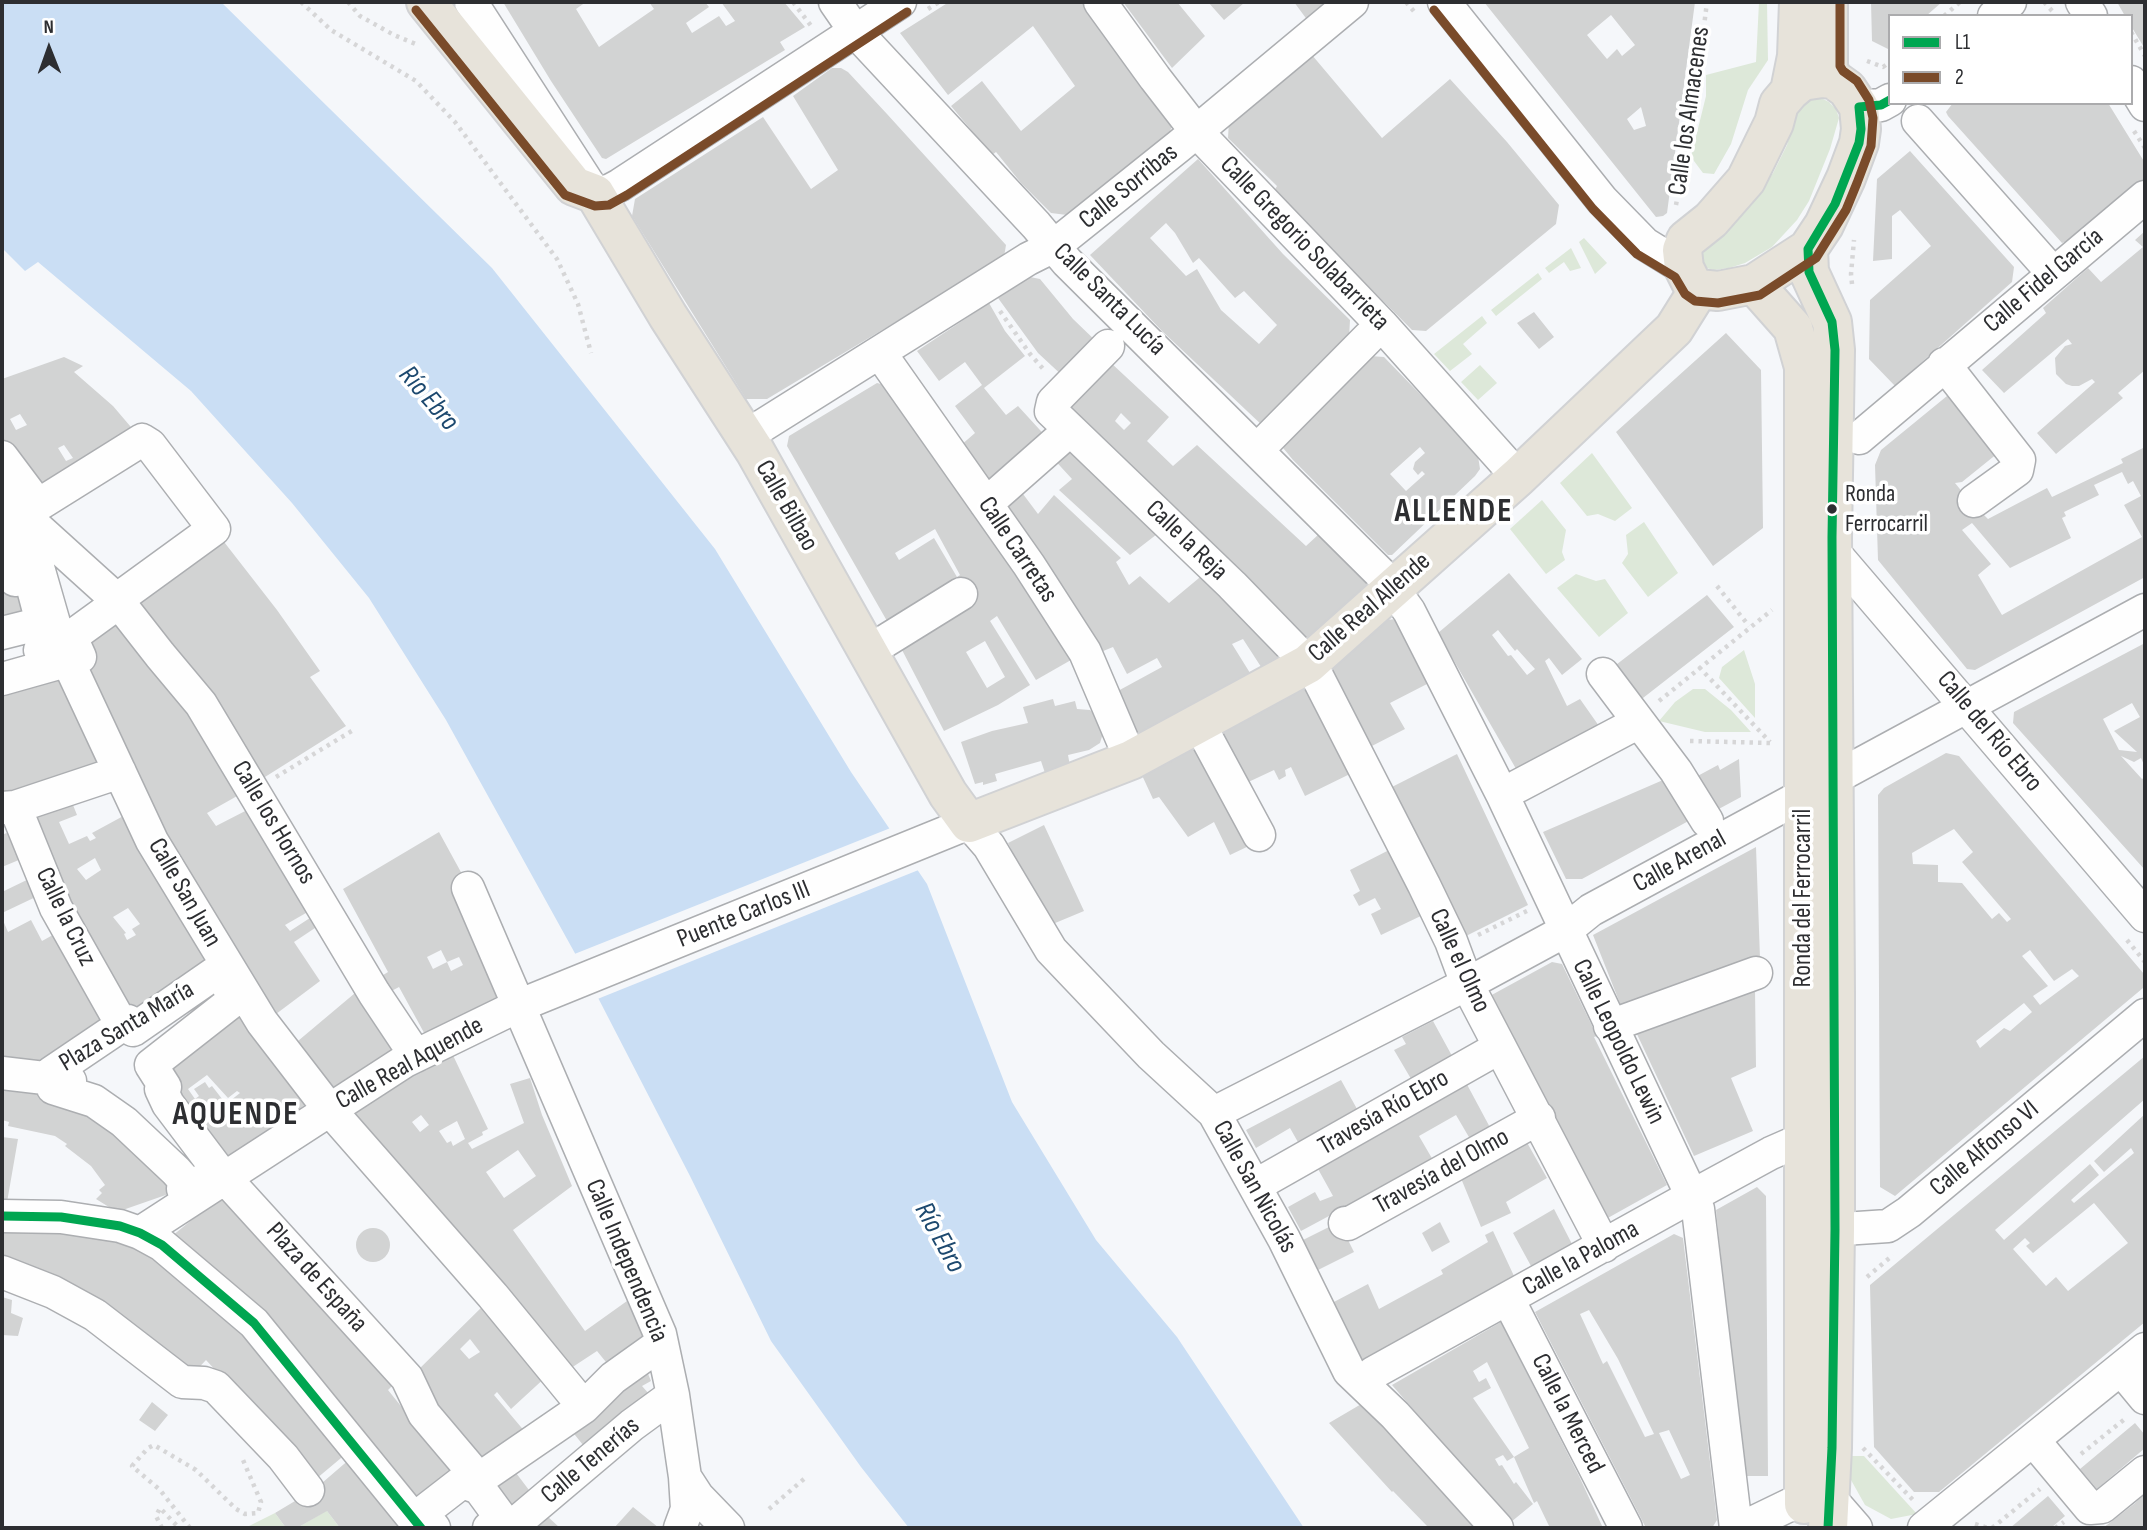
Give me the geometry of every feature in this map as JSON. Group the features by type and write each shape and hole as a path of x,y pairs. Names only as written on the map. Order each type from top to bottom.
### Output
{"main road":[{"name":"Calle Bilbao","path":"426,2 573,186 595,194 668,316 746,436 948,794 969,823"},
{"path":"1790,91 1797,56 1799,2"},
{"path":"1828,2 1828,68 1846,68"},
{"path":"1691,279 1718,291 1754,284 1808,249 1835,204 1859,143 1861,129 1875,104 1847,89 1846,68"},
{"path":"1790,91 1802,81 1822,78 1846,68"},
{"name":"Calle Real Allende","path":"969,823 1131,760 1308,664 1394,588 1518,477 1674,329 1691,279 1682,250 1686,240 1711,220 1746,180 1774,122 1779,104 1790,91"},
{"name":"Ronda del Ferrocarril","path":"1808,249 1809,272 1832,322 1835,351 1832,550 1803,1139 1819,1230"},
{"name":"Ronda del Ferrocarril","path":"1754,284 1793,328 1804,367 1819,788 1819,1230 1832,1448 1816,1513"}],"street":[{"name":"Calle Bilbao","path":"471,2 595,194"},
{"name":"Calle Santa Lucía","path":"835,2 855,31 1067,262 1394,588"},
{"path":"595,194 605,193 620,185 900,2"},
{"name":"Calle Gregorio Solabarrieta","path":"1100,2 1196,131 1381,324 1518,477"},
{"name":"Calle Sorribas","path":"746,436 1028,259 1054,246 1352,2"},
{"path":"1444,2 1602,200 1645,244 1691,279"},
{"path":"1996,14 2010,2"},
{"path":"2060,11 2079,14"},
{"path":"2133,85 2145,105"},
{"path":"1918,121 2053,273"},
{"name":"Calle Fidel García","path":"1859,438 2145,197"},
{"path":"1266,440 1368,337"},
{"path":"1064,392 1108,346"},
{"name":"Calle Carretas","path":"880,353 1085,652 1131,760"},
{"path":"1944,364 2019,460 2017,470 1974,501"},
{"name":"Calle la Reja","path":"1064,392 1053,402 1051,411 1232,585 1308,664"},
{"path":"986,504 1070,430"},
{"path":"2,457 38,505 142,440 150,445 214,529 71,637 80,657 63,653 2,661"},
{"path":"2,487 12,523 15,580 30,577 42,623 2,633"},
{"name":"Calle los Hornos","path":"12,523 117,600 201,704 255,790 374,993 415,1056"},
{"name":"Calle San Juan","path":"12,523 63,653 152,841 262,1022 330,1109"},
{"name":"Calle del Río Ebro","path":"1832,550 2145,916"},
{"name":"Calle Leopoldo Lewin","path":"1394,588 1409,611 1502,794 1698,1209 1736,1528"},
{"path":"1855,591 1863,602 1859,608 1920,680 1928,676 1941,697 1937,704 1860,746 1849,732 1849,598 1855,591"},
{"path":"869,651 961,594"},
{"name":"Calle Arenal","path":"1214,1113 1467,984 1565,930 1591,910 2145,610"},
{"path":"2,679 63,653"},
{"name":"Calle el Olmo","path":"1308,664 1454,948 1467,984 1604,1246"},
{"path":"1603,674 1676,771 1707,821"},
{"path":"1518,786 1642,726"},
{"path":"1204,733 1259,835"},
{"path":"9,808 120,772"},
{"name":"Calle la Cruz","path":"9,808 56,908 122,1025"},
{"name":"Puente Carlos III","path":"518,1006 969,823"},
{"name":"Calle San Nicolás","path":"969,823 989,846 1051,950 1151,1055 1214,1113 1284,1239 1349,1371 1395,1415 1497,1528"},
{"name":"Calle Independencia","path":"468,888 662,1343 685,1477 687,1509 680,1528"},
{"name":"Plaza Santa María","path":"221,969 234,1000 151,1065 165,1087 161,1089 168,1104 217,1169 213,1182 183,1189 184,1180 124,1122 94,1101 53,1088 52,1079 51,1073 128,1021 133,1030 221,969"},
{"path":"1610,1026 1756,973"},
{"name":"Calle Real Aquende","path":"140,1233 213,1182 415,1056 518,1006"},
{"name":"Calle Alfonso VI","path":"1819,1230 1888,1226 1909,1212 2145,1015"},
{"name":"Travesía Río Ebro","path":"1267,1180 1500,1047"},
{"name":"Plaza Santa María","path":"2,1073 52,1079"},
{"path":"330,1109 493,1296 584,1407"},
{"name":"Travesía del Olmo","path":"1345,1223 1539,1118"},
{"name":"Calle la Paloma","path":"1363,1384 1373,1373 1771,1153 1803,1139"},
{"name":"Plaza de España","path":"213,1182 407,1378 424,1414 501,1518 489,1528"},
{"path":"2,1216 61,1217 120,1226 162,1245 254,1324 424,1527"},
{"path":"2,1272 53,1292 95,1315 183,1382 204,1383 216,1387 283,1457 308,1490"},
{"name":"Calle la Merced","path":"1508,1299 1626,1528"},
{"path":"424,1527 422,1513 463,1482 475,1482 584,1407 613,1378 662,1343"},
{"path":"1932,1522 2145,1349"},
{"path":"2121,1369 2145,1398"},
{"name":"Calle Tenerías","path":"510,1528 632,1425 673,1395"},
{"path":"2034,1441 2090,1508 2102,1507 2145,1472"},
{"path":"685,1477 698,1497 728,1528"},
{"path":"1742,1528 1816,1513 1856,1528"}],"path":[{"path":"302,2 331,30 416,81 455,122 557,259 578,304 591,353"},
{"path":"348,2 360,16 394,35 429,47"},
{"name":"Calle los Almacenes","path":"1676,208 1695,99 1707,2"},
{"path":"1946,14 1960,2"},
{"path":"2044,2 2060,11"},
{"path":"2133,35 2145,56"},
{"path":"1846,68 1888,65"},
{"path":"997,307 1030,354 1064,392"},
{"path":"1717,586 1749,626"},
{"path":"1770,743 1688,740 1642,726 1666,694 1772,608 1772,621"},
{"path":"1698,667 1770,743"},
{"path":"255,790 355,729"},
{"path":"1770,743 1771,729"},
{"path":"1454,948 1550,900"},
{"path":"190,1528 160,1490 132,1466 154,1445 195,1470 236,1509 245,1514 258,1513 261,1502 242,1457"},
{"path":"1859,1448 1868,1451 1919,1506 1930,1504 1932,1522"},
{"path":"769,1509 804,1479"},
{"path":"162,1528 156,1516 160,1508 179,1528"}],"green space":[{"path":"1759,2 1767,2 1768,60 1748,90 1731,144 1714,174 1703,173 1691,157 1706,96 1706,75 1756,62"},
{"path":"1810,99 1829,102 1836,109 1839,118 1809,201 1797,220 1772,247 1745,263 1714,270 1703,267 1702,254 1739,219 1773,173 1787,145 1797,109"},
{"path":"1584,238 1607,263 1595,274 1579,242"},
{"path":"1571,248 1581,268 1570,271 1564,262 1549,273 1545,268"},
{"path":"1538,273 1542,279 1496,316 1491,310"},
{"path":"1482,316 1487,323 1463,344 1472,354 1450,371 1434,354"},
{"path":"1480,365 1497,383 1478,400 1461,382"},
{"path":"1592,453 1632,508 1615,521 1598,514 1587,516 1560,483"},
{"path":"1542,500 1566,530 1562,552 1565,560 1546,574 1510,529"},
{"path":"1644,522 1678,573 1648,597 1622,563 1628,554 1626,535"},
{"path":"1576,574 1596,581 1605,579 1628,613 1599,637 1557,588"},
{"path":"1744,650 1755,684 1755,718 1719,678 1722,667"},
{"path":"1693,689 1705,689 1731,710 1751,732 1705,732 1659,721 1675,702"},
{"path":"1850,1456 1864,1456 1917,1514 1891,1519 1865,1505 1851,1480"},
{"path":"326,1511 340,1528 297,1528"},
{"path":"275,1513 286,1528 245,1528"}],"water":[{"name":"Río Ebro","path":"2,2 221,2 492,268 715,549 851,772 927,884 1012,1102 1096,1240 1177,1337 1304,1528 909,1528 861,1467 771,1341 690,1176 577,957 446,720 369,598 292,503 191,391 38,262 25,271 2,248"}],"pier":[{"path":"893,827 921,869 595,1000 572,955"}],"building":[{"path":"503,2 586,2 576,9 599,47 654,9 649,2 705,2 709,7 686,23 692,33 719,16 726,26 735,21 721,2 784,2 805,27 780,42 785,50 606,159 602,158 551,81"},
{"path":"949,2 1084,2 1172,126 1169,134 1067,215 1051,213 1021,183 996,152 992,155 951,106 982,81 1021,131 1075,86 1033,26 948,95 900,33"},
{"path":"1123,2 1177,2 1205,36 1172,68"},
{"path":"1208,2 1243,2 1244,3 1224,20"},
{"path":"1294,2 1331,2 1308,21"},
{"path":"1484,2 1695,2 1667,213 1656,217","holes":["1611,15 1635,45 1622,56 1617,49 1607,59 1587,35","1641,107 1646,126 1634,130 1627,119"]},
{"path":"1871,2 1942,2 1928,14 1888,14 1888,49 1872,41"},
{"path":"2117,2 2145,2 2145,49 2133,29 2133,14 2124,14"},
{"path":"1312,55 1382,138 1450,79 1559,205 1556,224 1426,331 1412,330 1274,191 1277,186 1228,138 1229,120"},
{"path":"832,68 841,68 848,72 887,114 1006,245 1004,257 767,399 746,399 632,216 635,199 763,117 811,189 838,170 793,96"},
{"path":"1951,105 2109,105 2145,163 2145,179 2070,240 2062,243 1946,112"},
{"path":"1910,151 2014,267 2012,282 1895,386 1869,359 1870,300 1931,246 1900,210 1892,216 1892,259 1873,261 1877,179"},
{"path":"1198,159 1283,254 1350,320 1349,338 1264,427 1162,331 1090,255","holes":["1166,223 1193,263 1199,258 1235,298 1244,291 1277,325 1259,344 1221,310 1197,269 1186,276 1150,238"]},
{"path":"2145,231 2145,370 2118,393 2123,398 2056,454 2037,433 2095,382 2092,379 2079,386 2072,386 2056,374 2055,358 2065,346 2072,344 2068,339 2004,393 1982,370 2046,313 2043,308 2088,268 2101,282 2143,247 2135,240"},
{"path":"1030,277 1040,279 1073,319 1099,344 1066,379 1038,353 998,298"},
{"path":"989,303 1005,331 1025,356 984,388 1006,415 1018,406 1050,441 993,487 960,446 975,433 955,406 982,385 965,362 939,381 917,351"},
{"path":"1534,312 1554,337 1539,349 1517,323"},
{"path":"1726,333 1761,370 1763,528 1713,566 1616,432"},
{"path":"1370,356 1384,357 1478,456 1480,469 1392,555 1388,555 1279,443","holes":["1420,447 1425,453 1415,462 1413,469 1418,475 1422,471 1425,474 1406,491 1390,474"]},
{"path":"64,357 83,366 74,372 113,406 142,440 38,505 2,457 2,379","holes":["20,414 27,425 16,430 10,419","64,445 73,458 66,461 58,448"]},
{"path":"1110,362 1169,417 1147,441 1173,466 1197,445 1306,546 1319,534 1371,587 1306,646 1061,411","holes":["1121,413 1131,423 1124,430 1115,421"]},
{"path":"877,383 889,386 1078,656 1036,680 997,616 990,621 1030,685 998,705 944,731 901,648 969,608 952,580 887,621 787,446 789,436","holes":["935,529 960,575 957,577 934,538 899,560 895,553","985,641 1005,677 987,688 966,652"]},
{"path":"1947,396 1954,400 1998,453 1962,482 1955,483 1981,515 1988,519 2047,488 2052,497 2123,463 2121,459 2145,447 2145,577 1975,670 1967,669 1878,560 1875,465 1881,450","holes":["2122,472 2128,484 2133,481 2141,496 2124,505 2142,537 2002,615 1978,575 1991,564 1962,530 1972,523 2010,568 2071,538 2062,518 2066,516 2064,512 2099,495 2094,485"]},
{"path":"1068,439 1161,531 1130,555 1059,490 1072,479 1050,455"},
{"path":"1017,486 1038,514 1054,495 1121,558 1116,562 1129,585 1140,576 1169,603 1205,573 1286,658 1265,673 1243,639 1232,644 1255,681 1141,742 1116,692 1162,667 1157,658 1127,674 1113,647 1096,654 996,503"},
{"path":"214,529 320,671 310,677 346,726 257,782 126,593"},
{"path":"2,536 35,601 2,633"},
{"path":"1509,573 1582,659 1562,675 1549,658 1545,661 1567,706 1580,699 1599,726 1519,774 1438,633","holes":["1498,630 1515,651 1517,649 1535,669 1527,675 1492,635"]},
{"path":"1707,595 1734,627 1634,705 1608,671"},
{"path":"111,608 246,791 207,813 216,826 253,807 313,909 285,925 290,931 316,914 321,924 294,942 320,981 272,1017 225,948 108,726 71,637"},
{"path":"1397,619 1427,684 1390,703 1405,729 1368,748 1327,669 1385,620"},
{"path":"2145,643 2145,767 2141,758 2134,762 2121,756 2142,779 2145,777 2145,870 2013,723 2014,712","holes":["2132,703 2140,717 2114,731 2137,752 2119,750 2103,719"]},
{"path":"59,677 83,732 108,772 2,802 2,679"},
{"path":"1311,682 1354,772 1305,796 1291,767 1285,770 1286,776 1279,780 1274,770 1242,785 1214,732"},
{"path":"1053,699 1055,706 1075,701 1077,709 1090,710 1101,719 1104,730 1100,743 1089,750 1068,755 1070,766 1045,773 1041,761 995,774 997,781 975,784 961,742 992,731 1028,723 1023,707"},
{"path":"1199,741 1253,844 1230,855 1214,822 1188,837 1159,797 1153,799 1140,771"},
{"path":"1946,753 1959,756 2144,974 2143,988 1895,1196 1880,1187 1878,795 1884,788","holes":["1954,829 1973,852 1962,862 2011,919 2007,922 1999,913 1992,919 1962,883 1938,882 1938,865 1913,864 1912,853","2030,950 2054,981 2072,969 2079,976 2040,1005 2033,996 2048,986 2022,956","2024,1003 2032,1012 2010,1031 2004,1028 1980,1048 1976,1041"]},
{"path":"1457,754 1528,905 1460,939 1388,789"},
{"path":"1739,759 1741,797 1715,811 1692,779 1718,765 1720,770"},
{"path":"1670,777 1694,818 1582,879 1566,879 1543,832"},
{"path":"69,795 77,815 59,822 69,844 87,836 90,841 96,838 92,833 127,814 221,969 133,1030 26,811","holes":["95,858 101,870 86,880 77,869","128,908 140,924 132,929 136,935 127,940 124,934 126,933 113,917"]},
{"path":"1044,825 1084,911 1048,926 1008,843"},
{"path":"16,829 26,857 2,867 2,835"},
{"path":"439,832 468,885 503,1002 428,1040 399,987 382,996 372,982 388,972 343,889","holes":["441,950 447,962 433,969 427,957","459,957 463,965 451,971 447,962"]},
{"path":"1756,847 1760,958 1621,1006 1593,935"},
{"path":"1393,848 1425,914 1381,935 1371,914 1381,909 1375,898 1359,906 1353,895 1360,891 1350,870"},
{"path":"35,876 42,894 2,913 2,892"},
{"path":"2,918 8,932 31,920 42,941 60,931 111,1032 51,1073 2,1061"},
{"path":"1552,962 1562,964 1597,1036 1594,1037 1667,1185 1606,1219 1488,997"},
{"path":"361,988 406,1050 329,1096 292,1046"},
{"path":"1755,989 1756,1067 1731,1078 1753,1131 1694,1156 1636,1032"},
{"path":"234,1000 313,1099 217,1169 152,1068","holes":["207,1075 228,1098 237,1091 240,1093 226,1104 212,1086 209,1088 205,1082 194,1089 199,1096 195,1099 188,1089"]},
{"path":"1433,1021 1457,1065 1417,1089 1394,1050 1406,1044 1402,1037"},
{"path":"450,1049 488,1129 468,1143 472,1149 524,1123 510,1084 530,1078 542,1115 572,1186 513,1230 585,1331 627,1301 648,1345 614,1372 597,1351 565,1372 355,1113 358,1102","holes":["421,1115 429,1125 420,1132 412,1122","457,1121 465,1139 453,1146 451,1141 447,1143 439,1131","518,1150 536,1176 504,1198 486,1172"]},
{"path":"2145,1056 2145,1099 1995,1230 2004,1240 2090,1164 2099,1175 2071,1200 2074,1203 2134,1153 2131,1148 2104,1172 2094,1161 2145,1114 2145,1322 1939,1492 1914,1492 1874,1447 1870,1285","holes":["2094,1203 2128,1243 2068,1291 2056,1277 2046,1286 2013,1249 2025,1238 2030,1243 2026,1246 2033,1253"]},
{"path":"1463,1077 1493,1133 1473,1144 1456,1115 1419,1136 1437,1167 1379,1200 1342,1209 1301,1231 1288,1207 1315,1192 1320,1201 1333,1196 1313,1160"},
{"path":"1341,1080 1362,1118 1303,1151 1290,1128 1256,1148 1246,1130"},
{"path":"2,1081 77,1094 183,1189 117,1212 96,1199 102,1193 99,1190 105,1185 91,1166 65,1146 67,1144 55,1136 8,1126 9,1122 2,1120"},
{"path":"2,1137 18,1139 6,1208 2,1208"},
{"path":"1525,1139 1547,1178 1506,1202 1511,1213 1481,1227 1458,1171"},
{"path":"1757,1187 1766,1196 1768,1476 1743,1476 1716,1210"},
{"path":"225,1193 399,1379 388,1390 462,1482 423,1512 172,1236"},
{"path":"1554,1209 1572,1244 1531,1266 1513,1233"},
{"path":"1339,1222 1354,1252 1316,1271 1301,1241"},
{"path":"1440,1222 1450,1242 1432,1252 1422,1233"},
{"path":"2,1224 133,1241 209,1295 347,1453 316,1479 206,1360 190,1377 2,1262"},
{"path":"373,1228 385,1233 390,1245 385,1257 373,1262 361,1257 356,1245 361,1233"},
{"path":"1493,1231 1514,1276 1362,1361 1332,1303 1368,1284 1379,1309 1443,1274 1441,1270 1488,1242 1485,1235"},
{"path":"1674,1234 1683,1238 1717,1520 1712,1528 1646,1528 1535,1312","holes":["1589,1310 1618,1359 1654,1434 1645,1437 1607,1361 1603,1364 1580,1314","1669,1430 1690,1475 1681,1479 1659,1433"]},
{"path":"2,1297 12,1300 11,1313 23,1318 18,1336 2,1335"},
{"path":"488,1301 548,1375 511,1409 497,1392 494,1395 526,1433 483,1467 413,1375","holes":["470,1339 480,1352 469,1359 460,1349"]},
{"path":"1501,1322 1603,1528 1550,1528 1537,1501 1534,1503 1514,1457 1507,1461 1503,1455 1495,1459 1499,1466 1502,1465 1514,1484 1516,1482 1533,1504 1511,1522 1392,1385","holes":["1487,1362 1529,1448 1514,1457 1473,1398 1491,1388 1486,1378 1479,1382 1473,1371"]},
{"path":"644,1364 651,1381 642,1386 657,1403 587,1450 567,1425"},
{"path":"152,1402 168,1415 155,1431 139,1420"},
{"path":"1363,1403 1477,1528 1424,1528 1427,1526 1329,1423"},
{"path":"2135,1423 2145,1435 2145,1448 2097,1489 2080,1469"},
{"path":"351,1458 402,1523 394,1528 340,1528 327,1511 297,1528 286,1528 275,1513 315,1489"},
{"path":"510,1465 532,1494 501,1518 479,1488"},
{"path":"2145,1494 2145,1528 2103,1528 2134,1504"},
{"path":"2048,1496 2065,1516 2051,1528 2010,1528"},
{"path":"633,1507 659,1528 614,1528"},
{"path":"546,1515 560,1528 532,1528"}],"transit line":[{"name":"2","path":"1434,10 1593,209 1637,254 1675,277 1685,294 1695,301 1718,303 1760,295 1816,258 1846,210 1857,183 1871,146 1873,118 1869,100 1857,81 1840,66 1840,2"},
{"name":"2","path":"416,10 565,195 595,206 609,205 627,195 907,12"},
{"name":"L1","path":"1828,1528 1832,1448 1835,1229 1832,537 1835,350 1832,322 1809,272 1808,249 1835,204 1859,143 1859,107 1881,105 1888,101"},
{"name":"L1","path":"2,1216 61,1217 120,1226 162,1245 254,1323 421,1528"}],"place":[{"name":"Ronda Ferrocarril","path":"1832,509"}],"district":[{"name":"ALLENDE","path":"1454,513"},
{"name":"AQUENDE","path":"236,1116"}]}
